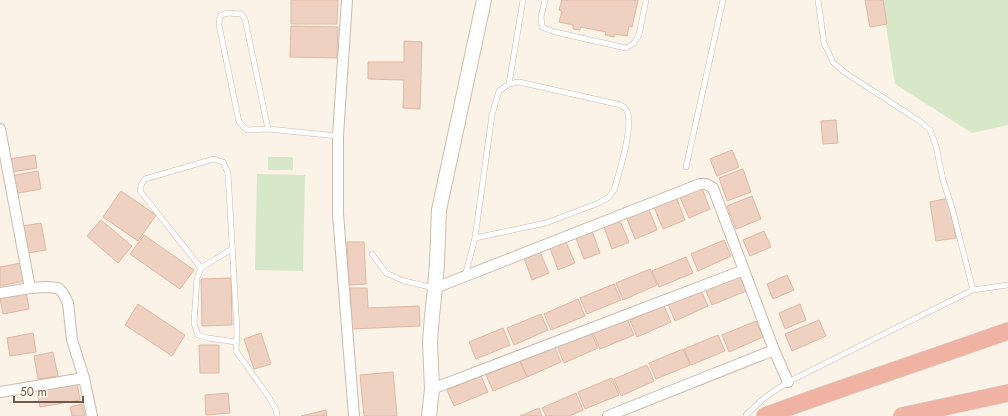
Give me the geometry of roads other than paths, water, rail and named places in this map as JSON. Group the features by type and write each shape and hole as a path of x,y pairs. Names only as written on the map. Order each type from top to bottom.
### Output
{"highway":[{"path":"765,416 806,400 1008,331"},
{"path":"902,416 1008,393"}],"street":[{"path":"348,0 338,136 338,214 354,416"},
{"path":"429,416 432,389 430,342 435,288 439,210 484,0"},
{"path":"0,129 30,288"},
{"path":"435,288 700,184 706,184 713,188 774,350 788,382"},
{"path":"432,389 744,270"},
{"path":"0,293 47,287 58,288 63,293 68,303 72,340 84,378 92,416"},
{"path":"608,416 774,350"},
{"path":"0,392 84,378"}],"lane":[{"path":"509,84 523,0"},
{"path":"546,0 541,17 542,27 555,32 626,48 634,43 639,35 646,0"},
{"path":"686,167 723,0"},
{"path":"818,0 824,43 834,62 844,72 918,120 930,130 936,146 943,180 952,208 973,290"},
{"path":"268,129 244,19 241,14 227,13 220,16 219,25 239,122 247,130 268,129 338,136"},
{"path":"465,276 475,238 492,115 499,91 509,84 519,82 620,105 627,109 629,116 629,131 614,190 609,197 599,203 546,223 475,238"},
{"path":"201,268 140,191 141,185 145,180 214,159 223,162 228,173 237,332 236,351 266,392 276,409 277,416"},
{"path":"232,248 201,268 196,278 194,323 198,335 236,342"},
{"path":"372,254 386,273 404,281 435,288"},
{"path":"746,415 764,398 788,382 898,327 973,290 1008,285"}]}
